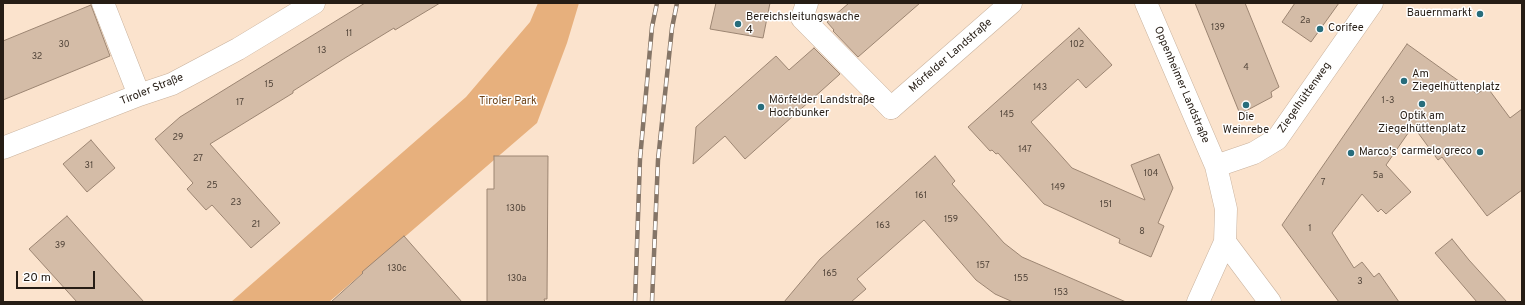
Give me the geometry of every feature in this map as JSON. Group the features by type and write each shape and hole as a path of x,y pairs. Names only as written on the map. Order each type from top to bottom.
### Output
{"street":[{"path":"103,3 139,95"},
{"name":"Tiroler Straße","path":"3,148 139,95 172,84 232,53 314,3"},
{"name":"Mörfelder Landstraße","path":"807,3 802,18 891,108 1011,3"},
{"name":"Oppenheimer Landstraße","path":"1146,3 1216,166"},
{"name":"Ziegelhüttenweg","path":"1216,166 1254,153 1277,139 1372,3"},
{"path":"1198,302 1225,242 1226,209 1216,166"},
{"path":"1225,242 1270,302"}],"green space":[{"name":"Tiroler Park","path":"538,3 579,3 567,43 537,123 329,302 231,302 466,97 530,22"}],"building":[{"path":"365,3 440,3 395,30 394,28 345,58 293,91 293,93 210,144 280,223 251,248 212,205 206,210 187,189 193,183 155,139 180,117"},
{"name":"Bereichsleitungswache 4","path":"716,3 770,3 763,38 710,29"},
{"path":"849,3 920,3 858,57 833,31 834,30 827,22"},
{"path":"1195,3 1245,3 1279,87 1271,92 1272,97 1240,114"},
{"path":"1295,3 1339,3 1311,42 1282,22"},
{"path":"91,5 110,56 3,100 3,41"},
{"path":"1079,28 1112,65 1086,88 1078,79 1031,122 1072,168 1145,200 1131,165 1159,154 1173,188 1158,223 1164,226 1151,257 1119,243 1120,239 1044,204 998,153 996,154 992,150 990,151 968,127"},
{"path":"1407,44 1477,94 1487,87 1510,118 1522,109 1522,190 1487,216 1442,157 1438,160 1413,126 1386,165 1411,192 1386,214 1381,209 1378,212 1362,194 1332,233 1354,268 1362,262 1374,277 1379,273 1399,302 1339,302 1282,225"},
{"name":"Mörfelder Landstraße Hochbunker","path":"814,48 840,74 745,159 725,136 693,164 696,127 776,56 789,70"},
{"path":"91,140 115,168 87,192 63,164"},
{"path":"494,156 548,156 547,299 544,299 545,302 487,302 487,189 494,189"},
{"path":"935,156 955,181 952,184 1004,243 1022,257 1126,302 1013,302 995,294 976,280 924,220 857,279 866,289 851,302 784,302 820,259"},
{"path":"67,216 144,302 77,302 29,249"},
{"path":"404,236 462,302 331,302 363,273 362,272"},
{"path":"1452,239 1507,302 1477,302 1435,253"}],"railway":[{"path":"635,302 640,159 652,27 657,3"},
{"path":"652,302 658,160 672,28 677,3"}],"place":[{"name":"Bauernmarkt","path":"1480,14"},
{"name":"Bereichsleitungswache 4","path":"738,24"},
{"name":"Corifee","path":"1320,29"},
{"name":"Am Ziegelhüttenplatz","path":"1404,81"},
{"name":"Optik am Ziegelhüttenplatz","path":"1422,104"},
{"name":"Die Weinrebe","path":"1246,105"},
{"name":"Mörfelder Landstraße Hochbunker","path":"761,107"},
{"name":"carmelo greco","path":"1480,152"},
{"name":"Marco's","path":"1351,153"}]}
